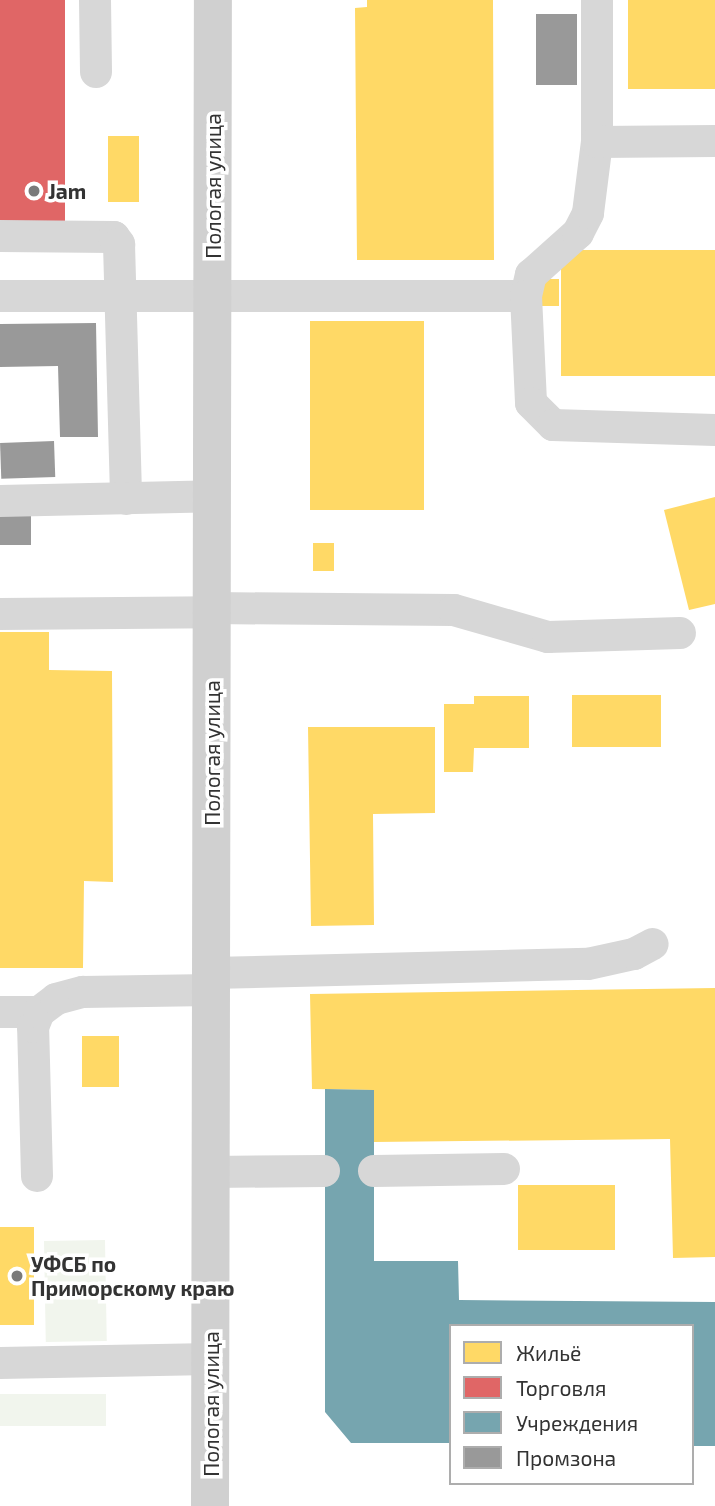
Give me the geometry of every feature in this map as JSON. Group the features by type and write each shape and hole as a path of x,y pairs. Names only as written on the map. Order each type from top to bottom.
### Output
{"main road":[{"name":"Пологая улица","path":"210,1506 213,0"}],"lane":[{"path":"95,0 96,72"},
{"path":"597,0 597,142 588,214 578,233 531,275 526,296 531,403 553,425 715,430"},
{"path":"597,142 715,141"},
{"path":"0,236 114,237 122,256 126,499"},
{"path":"0,296 526,296"},
{"path":"0,501 213,496"},
{"path":"0,614 212,610 454,610 548,637 680,633"},
{"path":"37,1176 33,1027 39,1012 56,999 83,992 211,982 588,964 634,954 653,944"},
{"path":"0,1012 39,1012"},
{"path":"374,1171 504,1169"},
{"path":"211,1172 324,1171"},
{"path":"0,1363 211,1359"}],"shaded area":[{"path":"105,1240 107,1341 46,1342 44,1241"},
{"path":"0,1394 106,1394 106,1426 0,1426"}],"building: Жильё":[{"path":"367,0 493,0 494,260 357,260 355,8 367,7"},
{"path":"628,0 715,0 715,89 628,89"},
{"path":"108,136 139,136 139,202 108,202"},
{"path":"561,250 715,250 715,376 561,376"},
{"path":"534,279 559,279 559,306 534,306"},
{"path":"310,321 424,321 424,510 310,510"},
{"path":"715,497 715,604 689,610 664,510"},
{"path":"313,543 334,543 334,571 313,571"},
{"path":"0,632 49,632 49,670 112,671 113,882 84,881 83,968 0,968"},
{"path":"572,695 661,695 661,747 572,747"},
{"path":"474,696 529,696 529,748 474,748 473,772 444,772 444,704 474,704"},
{"path":"308,727 435,727 435,813 373,814 374,925 311,926"},
{"path":"715,988 715,1257 673,1258 670,1139 374,1142 374,1090 312,1089 310,994"},
{"path":"82,1036 119,1036 119,1087 82,1087"},
{"path":"518,1185 615,1185 615,1250 518,1250"},
{"name":"УФСБ по Приморскому краю","path":"0,1227 34,1227 34,1325 0,1325"}],"building: Торговля":[{"path":"0,0 65,0 65,227 0,227"}],"building: Учреждения":[{"path":"325,1089 374,1090 374,1261 458,1261 459,1300 715,1302 715,1446 694,1446 694,1324 449,1324 449,1443 351,1443 325,1412"}],"building: Промзона":[{"path":"536,14 577,14 577,85 536,85"},
{"path":"96,323 98,437 60,437 58,366 0,367 0,324"},
{"path":"54,441 55,477 1,479 0,443"},
{"path":"0,510 31,510 31,545 0,545"}],"place":[{"name":"Jam","path":"34,191"},
{"name":"УФСБ по Приморскому краю","path":"17,1276"}]}
